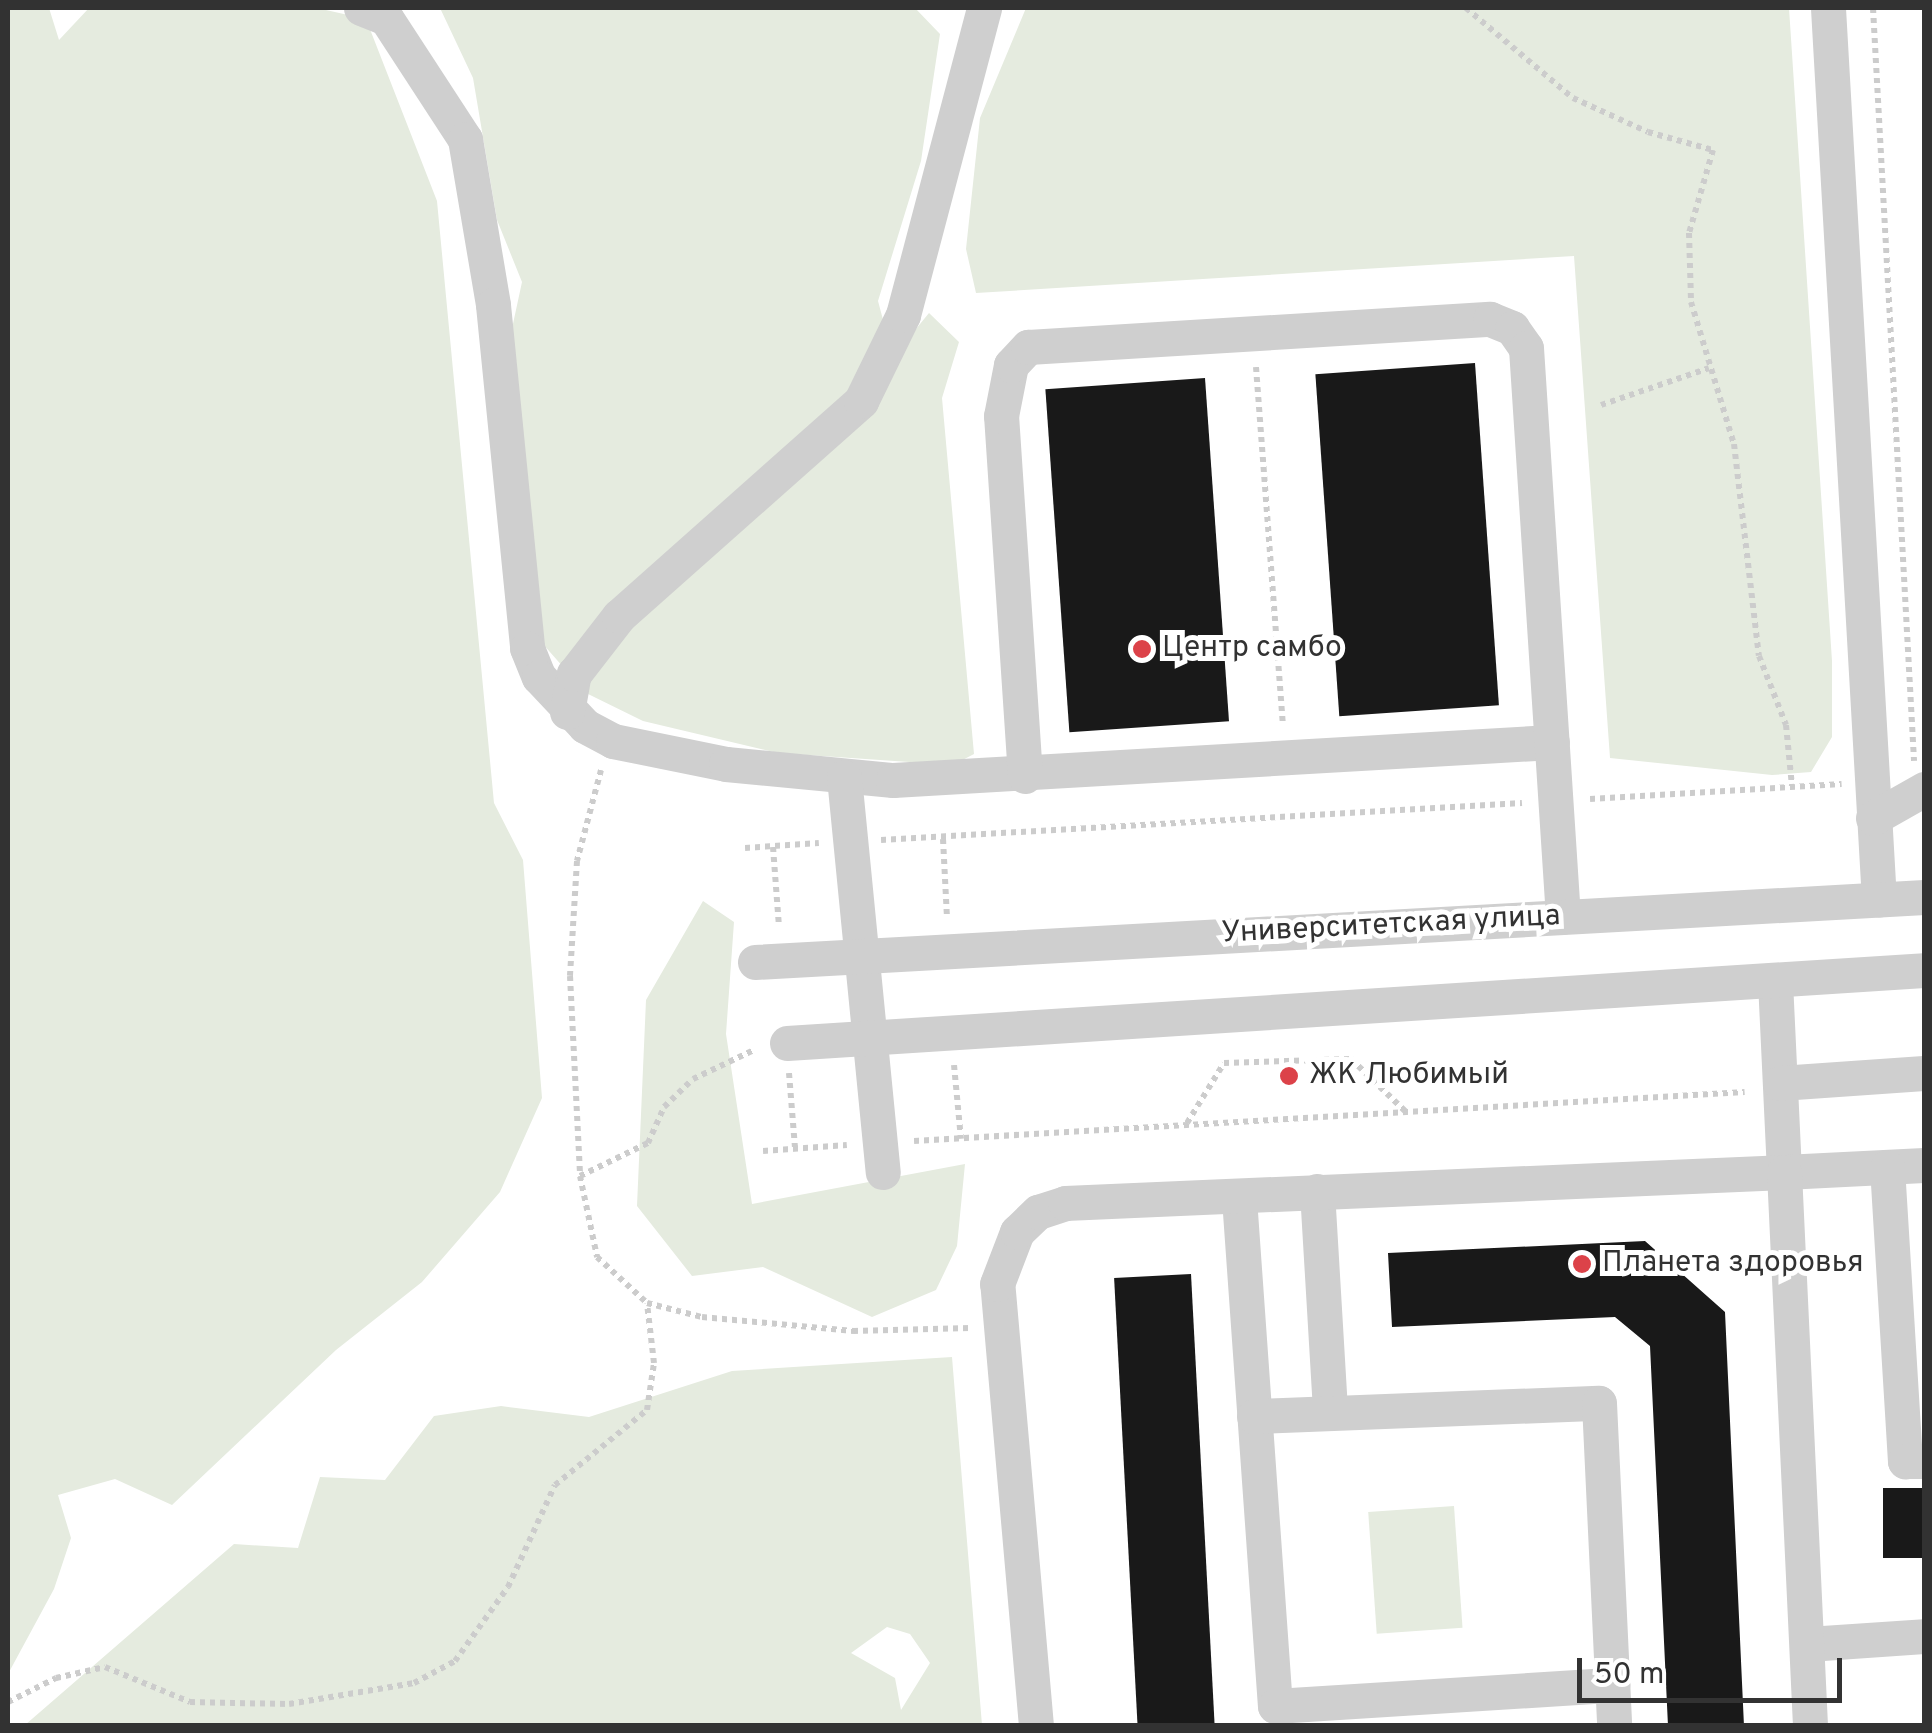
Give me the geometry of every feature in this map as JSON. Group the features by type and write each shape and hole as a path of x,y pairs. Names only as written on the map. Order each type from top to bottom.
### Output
{"street":[{"path":"361,8 386,18 465,139 493,304 527,648 539,677 568,712 612,741 726,764 844,777 1025,776 1552,742"},
{"path":"568,712 574,674 619,616 861,401 884,360 915,278 984,8"},
{"path":"1828,8 1879,900"},
{"path":"1025,776 1001,416 1011,365 1028,347 1051,341 1466,316 1512,328 1526,348 1563,917"},
{"path":"844,777 858,956 882,1158"},
{"path":"1873,818 1924,789"},
{"name":"Университетская улица","path":"755,962 1924,898"},
{"path":"787,1043 1924,970"},
{"path":"1775,981 1810,1726"},
{"path":"1780,1083 1924,1073"},
{"path":"1036,1726 997,1284 1017,1232 1038,1212 1065,1203 1924,1166"},
{"path":"1887,1167 1905,1462 1924,1461"},
{"path":"1318,1191 1330,1412"},
{"path":"1239,1198 1275,1706 1612,1685"},
{"path":"1254,1416 1599,1403 1614,1726"},
{"path":"1808,1644 1924,1636"}],"path":[{"path":"1466,8 1533,70 1572,98 1648,132 1713,150 1689,232 1691,302 1734,444 1759,656 1786,725 1792,786"},
{"path":"745,848 1915,782 1873,8"},
{"path":"1253,329 1285,760"},
{"path":"1601,405 1709,368"},
{"path":"612,741 589,800 577,861 570,976 580,1176 597,1257 647,1303 702,1317 853,1331 1001,1324"},
{"path":"580,1176 648,1142 664,1107 693,1079 750,1051 787,1043"},
{"path":"1187,1124 1224,1063 1351,1059 1405,1111"},
{"path":"764,1151 882,1158 1187,1124 1733,1095 1780,1083"},
{"path":"8,1702 56,1678 105,1667 190,1702 289,1704 414,1683 456,1661 508,1586 555,1485 647,1410 654,1363 647,1303"}],"shaded area":[{"path":"8,8 49,8 59,40 89,8 317,8 366,19 437,201 494,803 523,860 542,1098 500,1192 422,1282 336,1350 172,1505 115,1479 58,1495 71,1538 54,1589 8,1674"},
{"path":"440,8 915,8 940,34 921,161 878,301 893,357 929,313 959,342 942,398 974,754 953,765 778,753 643,721 586,693 535,635 508,347 522,282 497,220 473,78"},
{"path":"1026,8 1789,8 1832,661 1832,737 1811,772 1772,775 1610,758 1574,256 976,293 966,249 980,118"},
{"path":"703,901 734,922 726,1034 752,1204 965,1164 957,1246 936,1290 872,1317 763,1267 692,1276 637,1206 646,1000"},
{"path":"952,1357 982,1725 25,1725 234,1544 298,1548 320,1477 385,1480 434,1416 501,1406 589,1417 732,1371","holes":["887,1627 910,1634 930,1663 901,1710 895,1678 851,1653"]},
{"path":"1454,1506 1463,1628 1377,1634 1368,1512"}],"building":[{"path":"1475,363 1499,705 1339,716 1315,374"},
{"path":"1205,378 1229,721 1069,732 1045,389"},
{"path":"1645,1241 1725,1312 1744,1726 1668,1726 1650,1346 1615,1317 1392,1327 1388,1253"},
{"path":"1191,1274 1215,1726 1138,1726 1114,1278"},
{"path":"1883,1488 1924,1488 1924,1558 1883,1558"}],"place":[{"name":"Центр самбо","path":"1142,649"},
{"name":"ЖК Любимый","path":"1289,1076"},
{"name":"Планета здоровья","path":"1582,1264"}]}
